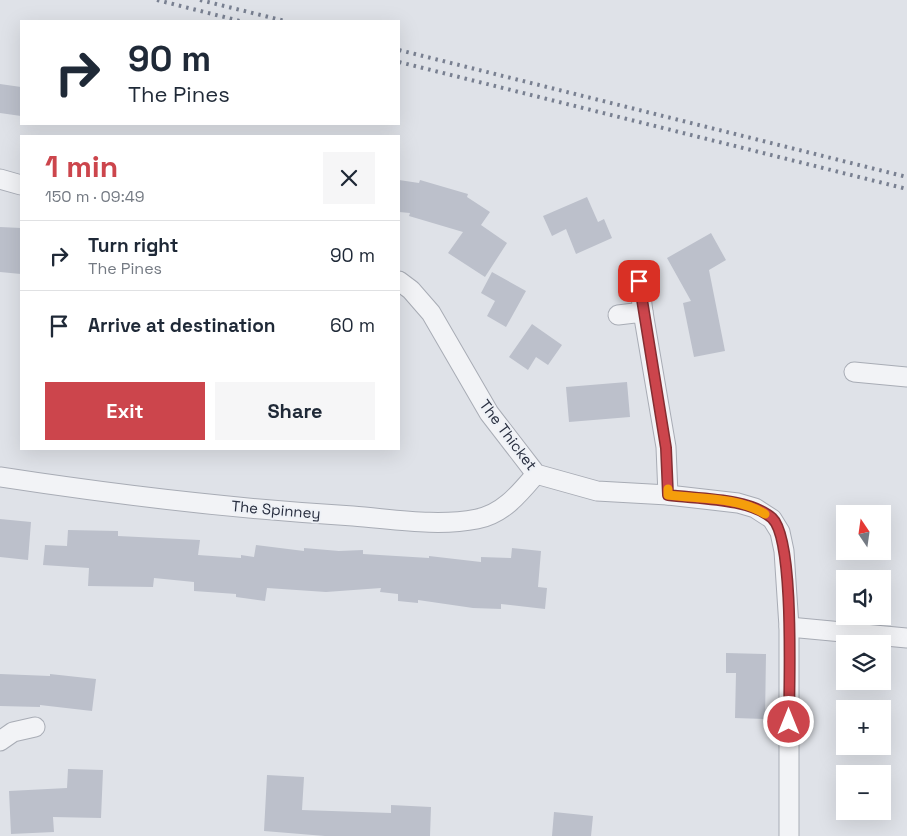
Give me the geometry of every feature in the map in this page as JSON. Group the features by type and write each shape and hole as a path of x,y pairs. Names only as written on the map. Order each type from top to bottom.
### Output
{"street":[{"path":"0,179 20,185"},
{"path":"639,281 666,448 668,495"},
{"name":"The Thicket","path":"400,282 411,290 431,313 489,413 536,474 597,491 668,495 738,503 755,508 772,519 780,532 784,552 789,627 789,836"},
{"path":"618,315 643,312"},
{"path":"854,372 907,377"},
{"name":"The Spinney","path":"0,476 114,494 330,515 451,523 479,519 500,510 517,497 536,474"},
{"path":"789,627 907,638"},
{"path":"0,741 13,732 34,727"}],"building":[{"path":"0,84 20,87 20,116 0,113"},
{"path":"400,180 419,183 420,180 468,194 467,197 490,212 481,225 507,243 485,277 448,253 463,232 409,216 410,213 400,212"},
{"path":"587,197 598,222 604,219 612,238 576,254 566,229 552,236 543,216"},
{"path":"0,227 20,228 20,274 0,272"},
{"path":"711,233 726,260 709,270 725,351 694,357 683,303 691,301 667,258"},
{"path":"492,272 526,291 506,327 487,316 495,301 481,293"},
{"path":"532,324 562,345 548,365 536,357 528,370 509,357"},
{"path":"627,382 630,417 569,422 566,387"},
{"path":"0,519 31,522 28,560 0,557"},
{"path":"68,530 118,531 118,536 200,540 198,555 241,558 241,555 254,557 256,545 304,551 304,548 339,551 363,550 363,554 429,558 429,556 481,562 481,557 511,558 512,548 541,551 538,587 547,588 545,609 501,604 501,609 473,608 418,600 418,603 398,601 398,594 380,592 381,588 326,592 267,588 265,601 236,597 236,594 194,591 194,582 154,578 153,587 88,586 89,568 43,565 45,545 67,546"},
{"path":"726,653 766,654 765,719 735,718 736,673 726,673"},
{"path":"0,674 50,676 50,674 96,679 92,711 40,705 40,707 0,706"},
{"path":"68,769 103,770 101,818 53,817 54,832 11,834 9,791 67,788"},
{"path":"267,775 304,777 302,810 391,813 391,805 431,807 430,836 325,836 264,831"},
{"path":"554,812 593,816 591,836 552,836"}],"railway":[{"path":"157,0 236,20"},
{"path":"200,0 281,20"},
{"path":"400,50 907,177"},
{"path":"400,62 907,189"}],"slow traffic":[{"path":"668,489 668,495 738,503 755,508 765,514"}],"route":[{"path":"639,281 666,448 668,495 738,503 755,508 772,519 780,532 784,552 789,627 789,722"}]}
